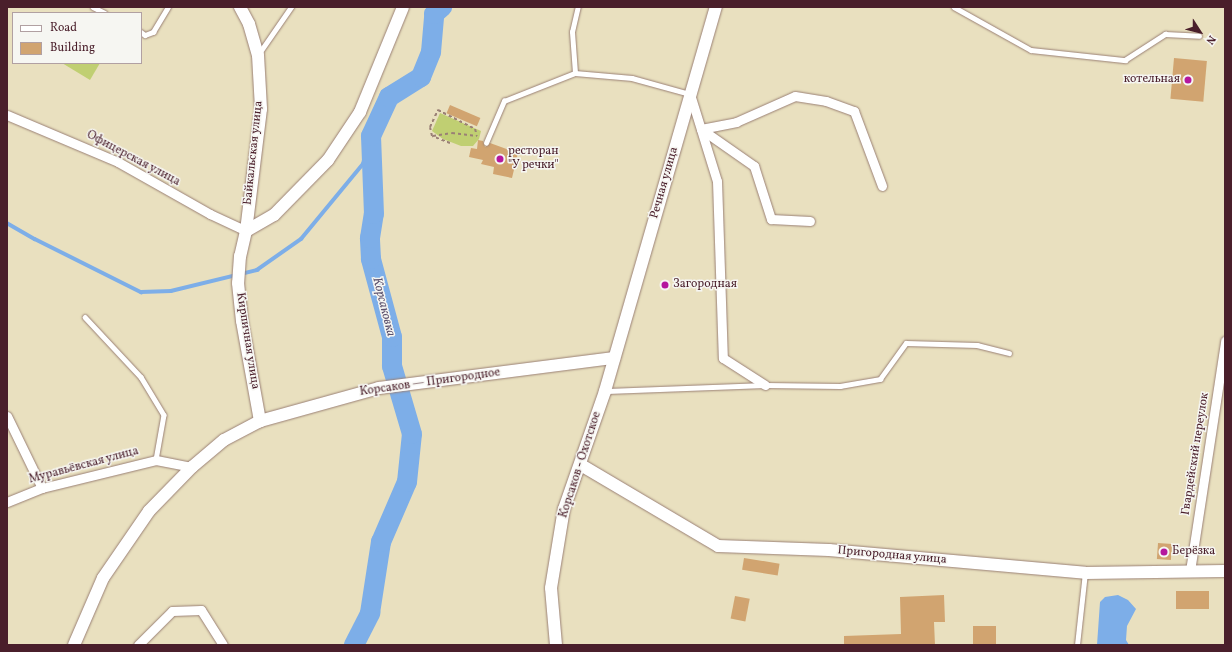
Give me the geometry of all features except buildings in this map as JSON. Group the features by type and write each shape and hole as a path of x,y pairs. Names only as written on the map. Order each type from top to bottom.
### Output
{"street":[{"name":"Байкальская улица","path":"240,7 250,24 258,55 261,110 246,231"},
{"path":"246,231 274,215 328,160 360,112 403,7"},
{"name":"Речная улица","path":"614,358 716,7"},
{"path":"690,94 717,181 723,358 764,385"},
{"path":"701,129 736,122 795,96 826,101 854,111 882,186"},
{"name":"Офицерская улица","path":"7,114 118,162 210,214 246,231"},
{"path":"701,129 754,166 771,218 810,221"},
{"name":"Кирпичная улица","path":"246,231 240,256 240,304 260,421"},
{"name":"Гвардейский переулок","path":"1190,571 1225,341"},
{"name":"Корсаков — Пригородное","path":"74,645 103,578 149,511 192,467 224,440 260,421 379,388 614,358"},
{"name":"Корсаков - Охотское","path":"556,645 551,588 564,510 605,392 614,358"},
{"path":"7,416 42,488"},
{"name":"Муравьёвская улица","path":"7,502 42,488 156,460 192,467"},
{"name":"Пригородная улица","path":"581,464 718,546 829,550 1085,573 1225,571"},
{"path":"138,645 172,611 201,610 223,645"}],"lane":[{"path":"93,7 103,12"},
{"path":"142,33 146,35 152,32 168,7"},
{"path":"258,55 291,7"},
{"path":"575,73 572,32 578,7"},
{"path":"954,7 1031,50 1125,60 1165,34 1199,36"},
{"path":"487,140 504,101 575,73 632,78 690,94"},
{"path":"85,317 141,377 164,415 156,460"},
{"path":"605,392 764,385 840,386 880,379 906,343 977,345 1009,353"},
{"path":"1077,645 1085,573"}],"path":[{"path":"432,136 430,127 438,110 475,129 477,136"},
{"path":"432,136 452,133 477,136 487,140"},
{"path":"432,136 450,143"}],"green space":[{"path":"64,64 99,64 90,80"},
{"path":"440,113 481,131 479,139 473,146 461,146 443,139 432,131"}],"water":[{"path":"1118,595 1128,600 1136,609 1127,626 1126,640 1129,645 1097,645 1100,602 1105,597"}],"waterway":[{"name":"Корсаковка","path":"354,645 370,613 381,542 407,482 412,434 392,366 392,337 371,259 370,238 374,214 371,136 389,97 421,77 431,52 434,14 442,7"},
{"path":"7,223 35,239 141,292 171,291 257,270 301,239 363,164 371,136"}],"place":[{"name":"котельная","path":"1188,80"},
{"name":"ресторан \"У речки\"","path":"500,159"},
{"name":"Загородная","path":"665,285"},
{"name":"Берёзка","path":"1164,552"}]}
